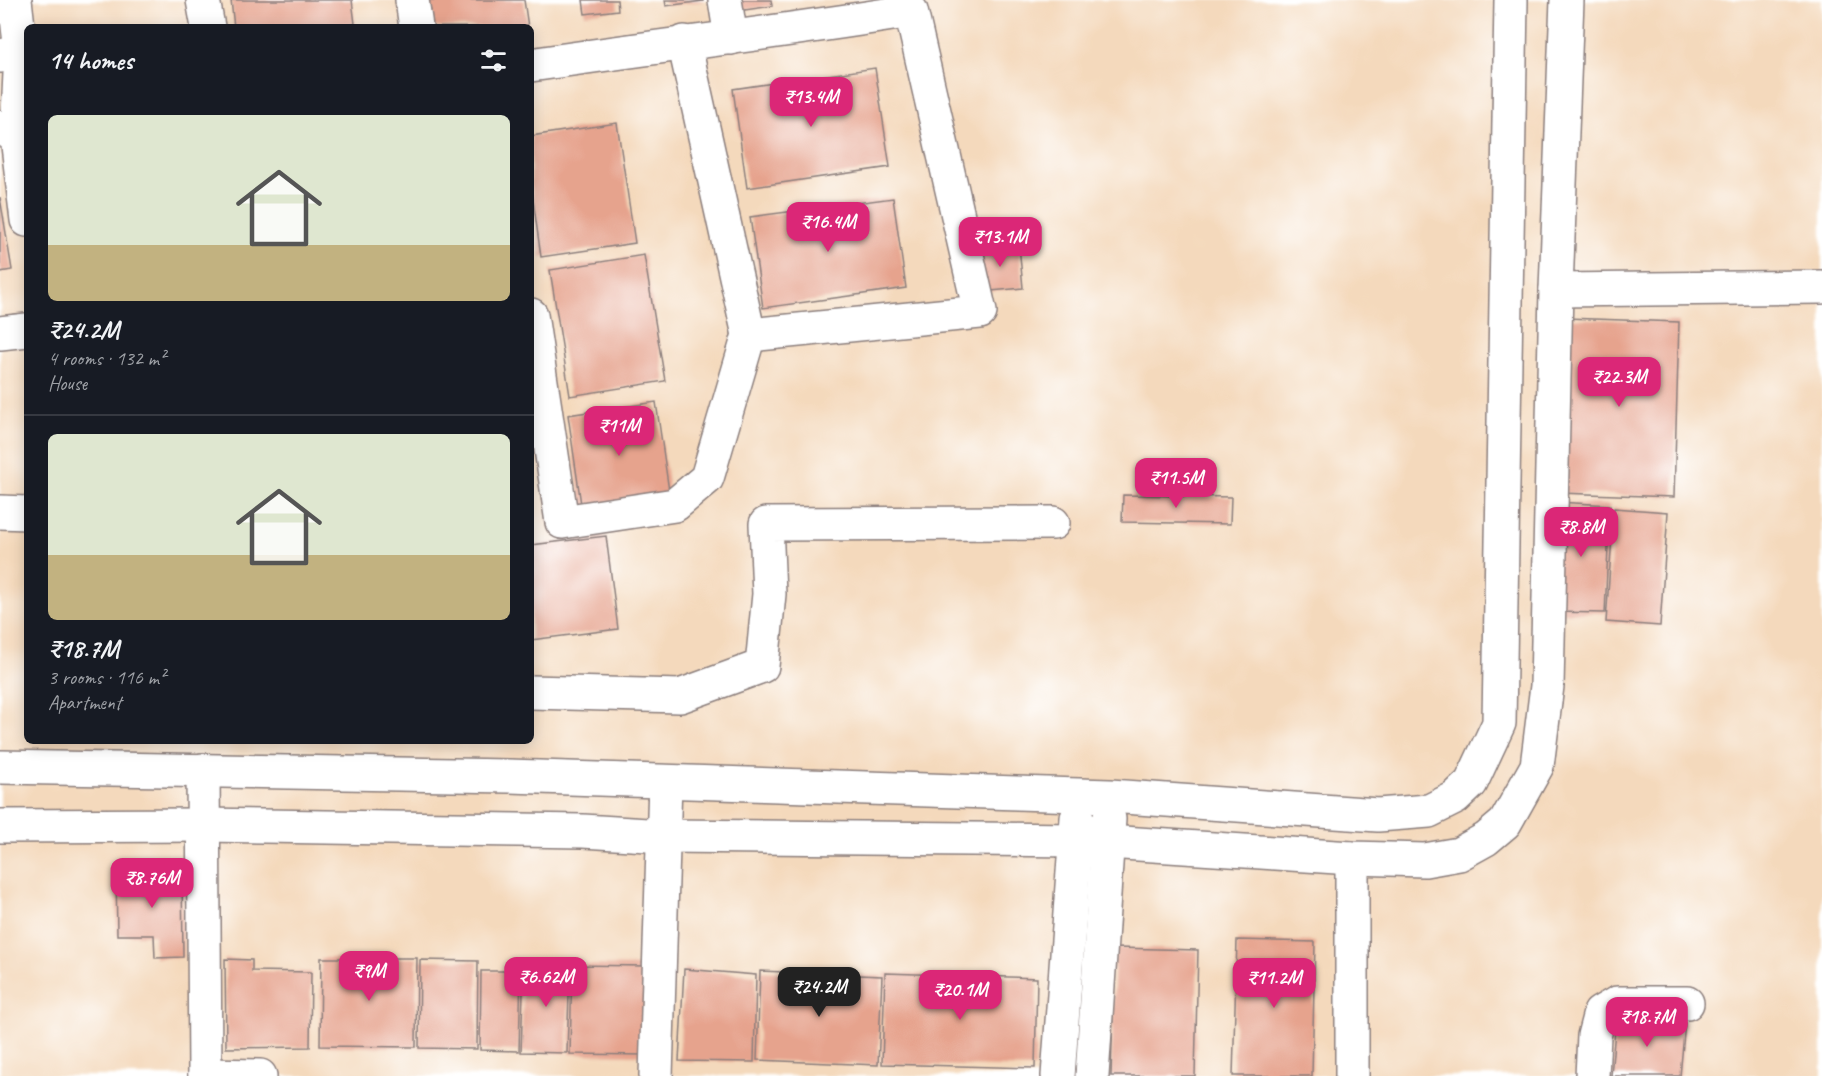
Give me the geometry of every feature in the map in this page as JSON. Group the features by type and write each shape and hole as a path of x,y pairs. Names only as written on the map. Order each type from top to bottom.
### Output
{"street":[{"path":"15,0 10,54 15,133 24,198"},
{"path":"203,0 207,24"},
{"path":"412,0 416,24"},
{"path":"725,0 731,38"},
{"path":"0,767 509,776 1110,796 1378,815 1429,811 1455,798 1471,783 1483,762 1499,723 1511,0"},
{"path":"0,826 205,825 571,831 664,836 1092,840 1352,858 1425,860 1459,854 1486,839 1505,823 1537,766 1547,686 1556,290 1567,0"},
{"path":"534,65 684,42 731,38 863,9 910,11 980,312 749,336"},
{"path":"534,335 562,522 675,505 708,478 749,336 684,42"},
{"path":"1556,290 1822,288"},
{"path":"0,333 24,330"},
{"path":"0,512 24,513"},
{"path":"534,692 680,696 762,666 770,594 766,524 1053,523"},
{"path":"203,770 205,1075 260,1076"},
{"path":"656,1076 665,782"},
{"path":"1077,795 1092,840 1092,1076"},
{"path":"1058,1076 1092,840 1110,796"},
{"path":"1352,858 1352,1076"},
{"path":"1592,1076 1594,1036 1600,1014 1617,1003 1688,1003"}],"building":[{"path":"231,0 352,0 355,24 234,24"},
{"path":"427,0 524,0 528,24 431,24"},
{"path":"583,0 617,0 618,10 585,14"},
{"path":"665,0 703,0 703,1 666,6"},
{"path":"730,0 771,0 772,6 731,12"},
{"path":"875,68 890,167 747,188 733,89"},
{"path":"617,123 635,243 541,257 534,207 534,136"},
{"path":"0,197 12,270 0,272"},
{"path":"893,198 906,288 763,308 750,217"},
{"path":"1019,245 1023,288 980,292 976,249"},
{"path":"644,255 665,381 570,396 550,270"},
{"path":"1565,318 1679,322 1674,497 1559,493"},
{"path":"656,402 670,498 582,511 568,415"},
{"path":"1123,495 1231,497 1230,524 1122,522"},
{"path":"1556,502 1610,505 1605,613 1553,612"},
{"path":"1614,508 1668,512 1660,626 1606,622"},
{"path":"606,536 618,629 534,640 534,545"},
{"path":"116,871 182,871 183,957 155,958 154,935 117,935"},
{"path":"1237,940 1315,942 1312,1076 1233,1076"},
{"path":"1115,948 1198,950 1195,1076 1111,1076"},
{"path":"321,958 417,958 416,1047 320,1046"},
{"path":"225,959 252,960 252,971 311,972 310,1047 226,1048"},
{"path":"420,960 478,961 477,1049 419,1048"},
{"path":"524,962 570,963 567,1053 521,1052"},
{"path":"572,965 647,966 646,1055 570,1054"},
{"path":"684,969 756,975 754,1062 679,1061"},
{"path":"481,971 521,971 519,1051 480,1050"},
{"path":"760,971 882,976 878,1065 757,1060"},
{"path":"885,973 1037,978 1035,1068 882,1064"},
{"path":"1616,1018 1685,1023 1680,1076 1611,1076"}]}
